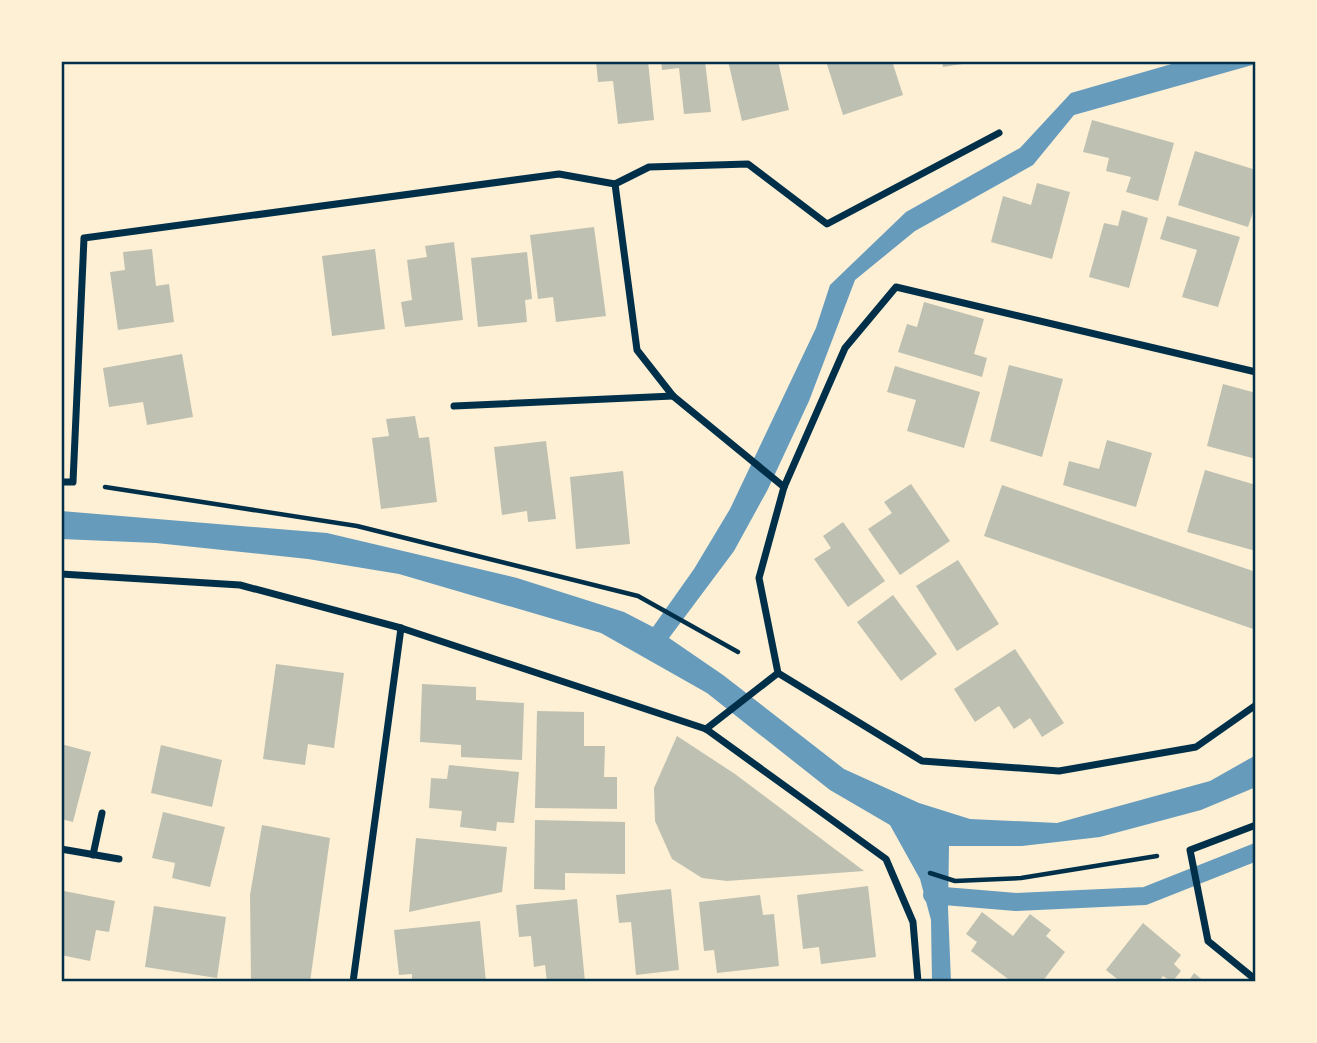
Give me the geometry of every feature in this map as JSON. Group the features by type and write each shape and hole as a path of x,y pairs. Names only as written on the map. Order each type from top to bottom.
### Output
{"street":[{"path":"61,482 73,482 84,238 559,174 615,184 649,167 748,164 827,223 999,134"},
{"path":"615,184 637,350 673,396 784,487"},
{"path":"1256,372 896,287 845,348 784,487 759,578 778,673 922,761 1059,771 1196,747 1256,705"},
{"path":"454,406 673,396"},
{"path":"61,574 240,585 401,628 706,729 886,859 913,922 918,982"},
{"path":"353,982 401,628"},
{"path":"706,729 778,673"},
{"path":"93,855 102,813"},
{"path":"1256,825 1190,850 1208,941 1256,980"},
{"path":"61,849 119,859"}],"path":[{"path":"73,482 357,526 638,596 698,631"},
{"path":"955,881 1021,878 1190,850"}],"water":[{"path":"1182,61 1256,61 1256,64 1074,115 1033,165 915,231 855,280 809,401 768,489 734,551 669,638 723,675 844,769 919,803 970,819 1057,823 1210,781 1256,755 1256,787 1201,810 1100,837 1022,846 949,846 951,982 932,982 931,920 920,879 890,825 830,790 707,693 601,633 399,574 308,559 156,543 61,539 61,511 327,533 517,578 624,612 653,627 694,569 730,509 816,328 830,285 906,212 1020,148 1071,93"}],"building":[{"path":"596,61 648,61 654,120 618,124 613,81 598,82"},
{"path":"661,61 705,61 711,112 684,114 679,68 662,70"},
{"path":"728,61 778,61 789,110 742,121"},
{"path":"826,61 892,61 903,95 843,115"},
{"path":"942,61 969,61 969,63 943,67"},
{"path":"1092,120 1174,143 1158,201 1126,192 1131,177 1106,171 1109,158 1083,152"},
{"path":"1195,151 1256,170 1256,203 1248,227 1178,205"},
{"path":"1037,183 1070,192 1052,259 991,242 1003,196 1031,205"},
{"path":"1122,210 1148,218 1129,288 1089,277 1104,223 1118,226"},
{"path":"1167,216 1240,237 1218,307 1182,297 1197,250 1160,239"},
{"path":"594,227 606,316 556,322 553,297 538,299 530,235"},
{"path":"454,242 463,320 405,327 401,302 412,300 407,260 427,257 425,246"},
{"path":"152,249 156,286 169,284 174,322 118,330 110,272 125,270 123,252"},
{"path":"375,249 385,329 332,336 322,256"},
{"path":"527,252 532,299 525,300 527,322 478,327 471,258"},
{"path":"924,302 984,319 974,354 987,358 982,377 898,352 907,324 917,327"},
{"path":"182,354 193,417 147,425 143,402 109,407 103,368"},
{"path":"1009,365 1063,379 1042,457 990,441"},
{"path":"895,366 980,392 964,448 907,431 916,400 887,392"},
{"path":"1223,384 1256,393 1256,459 1207,446"},
{"path":"415,416 419,438 429,437 437,502 381,509 372,438 389,436 386,419"},
{"path":"1107,440 1152,453 1136,507 1063,485 1069,461 1099,469"},
{"path":"546,441 556,519 528,522 527,511 502,515 494,447"},
{"path":"1205,470 1256,485 1256,551 1187,532"},
{"path":"623,471 630,544 576,549 570,477"},
{"path":"911,484 950,541 900,575 868,529 892,513 884,502"},
{"path":"1002,485 1256,572 1256,630 984,536"},
{"path":"843,522 885,581 848,607 814,559 831,548 823,536"},
{"path":"958,560 999,624 957,651 916,586"},
{"path":"893,595 937,654 901,681 857,622"},
{"path":"1015,649 1064,723 1042,737 1030,718 1014,729 999,706 975,722 954,689"},
{"path":"276,664 344,673 334,748 308,744 305,765 263,759"},
{"path":"422,684 476,687 476,700 524,703 522,760 461,757 461,745 420,742"},
{"path":"537,711 584,712 584,746 605,746 604,777 617,777 617,809 535,808"},
{"path":"677,736 735,774 864,871 727,881 702,878 672,859 655,821 654,788"},
{"path":"61,744 91,752 73,822 61,819"},
{"path":"161,745 222,760 212,807 151,793"},
{"path":"449,765 519,772 514,823 497,822 496,831 460,827 462,811 429,808 431,778 447,779"},
{"path":"163,812 225,827 210,887 172,878 175,863 152,858"},
{"path":"535,820 625,822 625,874 565,873 565,890 534,889"},
{"path":"262,825 330,838 310,982 251,982 250,895"},
{"path":"416,838 507,847 502,892 409,912"},
{"path":"868,886 876,957 821,964 819,947 803,949 797,895"},
{"path":"671,889 679,970 636,975 631,922 619,923 616,895"},
{"path":"64,891 115,901 109,932 96,930 90,961 61,955 61,904"},
{"path":"760,895 763,915 774,914 779,966 717,973 714,950 704,951 699,902"},
{"path":"577,899 585,982 547,982 545,965 534,967 531,936 519,937 516,905"},
{"path":"154,906 226,917 217,978 145,967"},
{"path":"982,912 1013,936 1030,914 1051,930 1046,936 1065,952 1042,982 1012,982 971,951 977,942 966,934"},
{"path":"480,921 486,982 412,982 412,974 399,975 394,930"},
{"path":"1143,923 1181,955 1174,964 1181,971 1172,982 1163,976 1158,982 1121,982 1106,970"},
{"path":"1194,973 1205,982 1188,982"}],"waterway":[{"path":"932,895 1016,902 1145,896 1256,852"}]}
